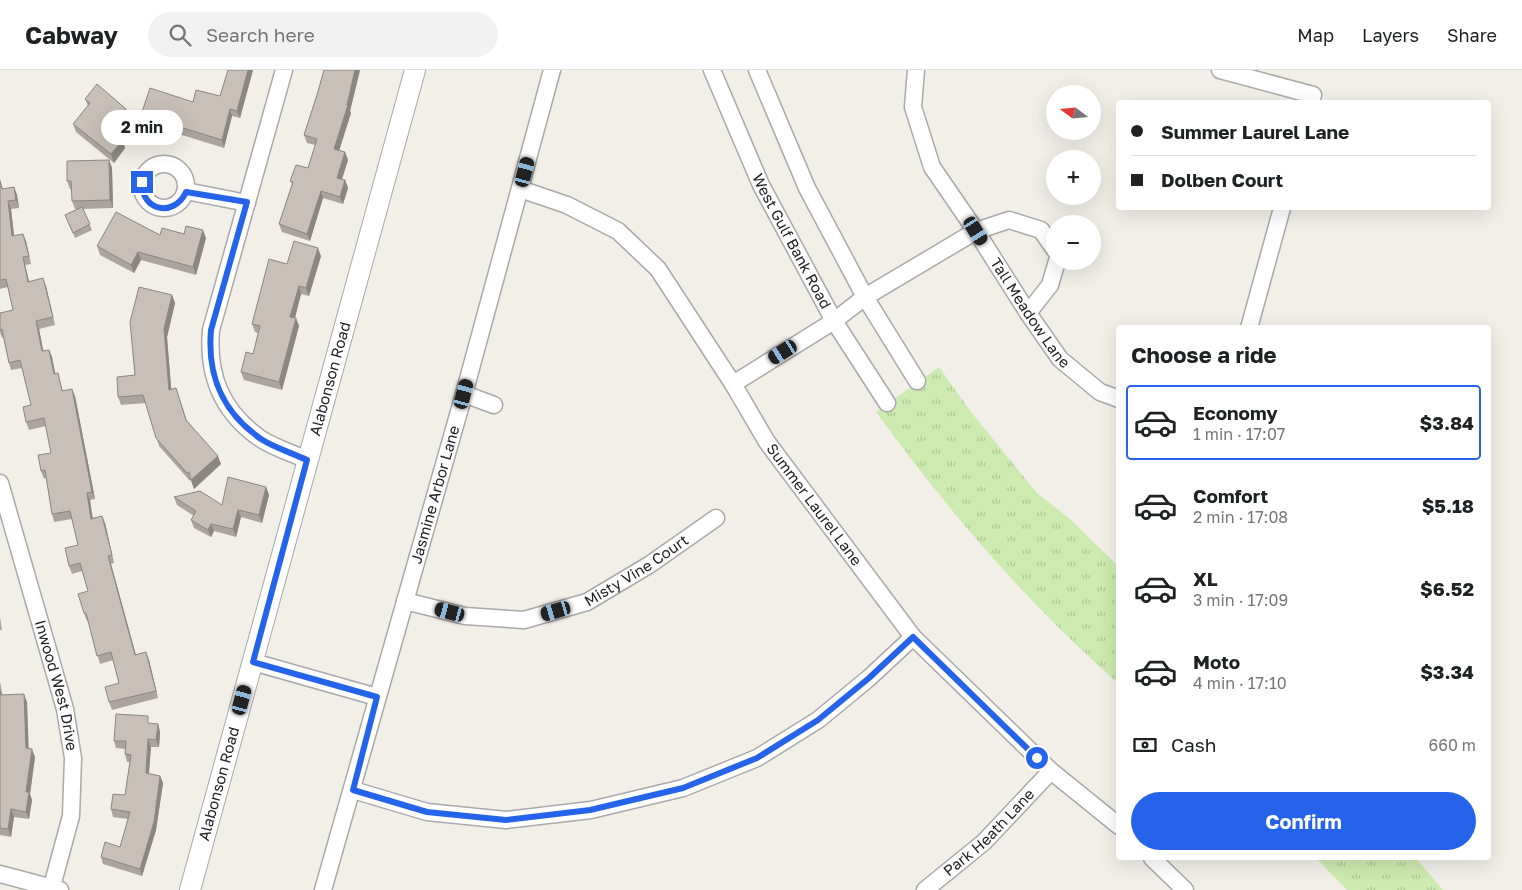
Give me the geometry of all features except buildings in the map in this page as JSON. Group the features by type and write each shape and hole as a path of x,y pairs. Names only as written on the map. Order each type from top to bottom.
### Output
{"street":[{"path":"284,70 211,330 209,351 213,374 223,400 240,420 262,440 307,460"},
{"name":"Alabonson Road","path":"190,890 415,70"},
{"name":"Jasmine Arbor Lane","path":"323,890 353,790 377,697 464,394 552,70"},
{"name":"West Gulf Bank Road","path":"712,70 761,185 834,321 887,403"},
{"path":"757,70 808,188 865,297 917,381"},
{"name":"Tall Meadow Lane","path":"916,70 913,107 932,167 1060,359 1100,392 1116,398"},
{"path":"1220,70 1312,99"},
{"name":"Summer Laurel Lane","path":"520,189 567,205 618,231 658,269 733,384 767,442 913,637 1051,771 1116,824"},
{"path":"186,192 247,202"},
{"path":"1250,325 1281,210"},
{"path":"733,384 834,321 865,297 976,231 1009,220 1041,230 1046,237"},
{"path":"1028,313 1050,284 1054,270"},
{"path":"464,394 494,405"},
{"name":"Inwood West Drive","path":"0,483 65,709 73,758 71,816 55,889"},
{"name":"Misty Vine Court","path":"405,601 465,616 524,620 587,602 649,565 716,518"},
{"path":"353,790 427,812 506,820 590,810 683,788 757,758 818,720 869,678 913,637"},
{"path":"253,662 377,697"},
{"name":"Park Heath Lane","path":"925,890 984,842 1051,771"},
{"path":"1154,860 1185,890"},
{"path":"0,874 55,889"}],"green space":[{"path":"939,367 971,412 1037,493 1070,519 1116,564 1116,681 1052,621 990,555 931,485 876,412"},
{"path":"1318,860 1418,860 1443,890 1347,890"}],"route":[{"path":"142,182 142,190 145,197 149,203 156,207 171,207 177,204 186,192 247,202 211,330 209,351 213,374 223,400 240,420 262,440 307,460 253,662 377,697 353,790 427,812 506,820 590,810 683,788 757,758 818,720 869,678 913,637 1037,758"}]}
